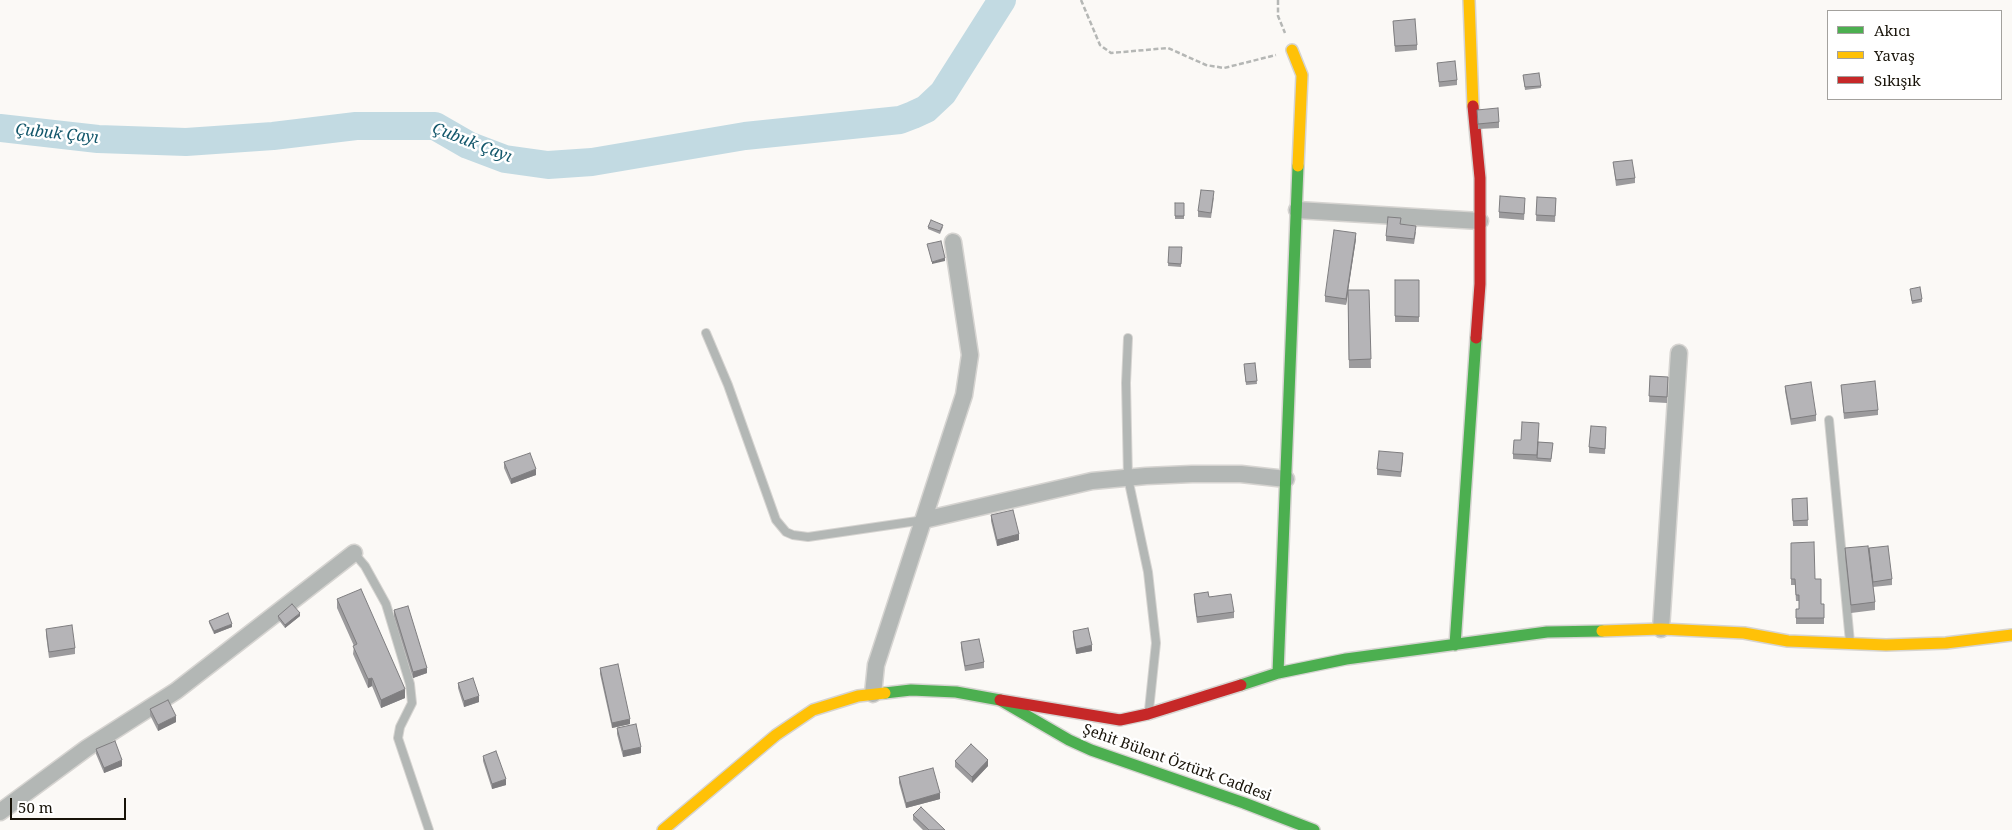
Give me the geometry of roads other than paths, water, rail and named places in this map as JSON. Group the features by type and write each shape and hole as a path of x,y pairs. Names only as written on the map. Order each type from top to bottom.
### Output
{"street":[{"path":"1455,645 1480,284 1480,178 1473,109 1469,0"},
{"path":"1278,673 1302,75 1292,50"},
{"path":"1297,210 1480,221"},
{"path":"873,694 876,665 964,395 970,355 953,242"},
{"path":"1661,628 1679,353"},
{"path":"924,520 1092,481 1241,474 1286,479"},
{"path":"0,812 87,748 176,691 354,553"},
{"path":"1000,700 1120,720 1148,714 1278,673 1346,658 1547,632 1661,628 1744,633 1788,641 1886,644 1946,642 2012,636"},
{"name":"Şehit Bülent Öztürk Caddesi","path":"663,830 732,770 798,719 813,710 835,702 873,694 911,690 956,692 1000,700 1069,740 1091,750 1227,797 1314,830"}],"lane":[{"path":"706,333 728,385 776,520 786,532 793,536 808,536 924,520"},
{"path":"1128,338 1126,383 1128,478 1148,572 1156,643 1148,714"},
{"path":"1829,420 1850,642"},
{"path":"354,553 365,566 386,604 410,684 412,703 400,726 398,738 429,830"}],"waterway":[{"name":"Çubuk Çayı","path":"0,128 98,139 186,142 273,136 356,126 435,126 468,145 505,159 548,165 592,162 745,136 900,120 913,115 926,109 943,93 1002,0"}]}
